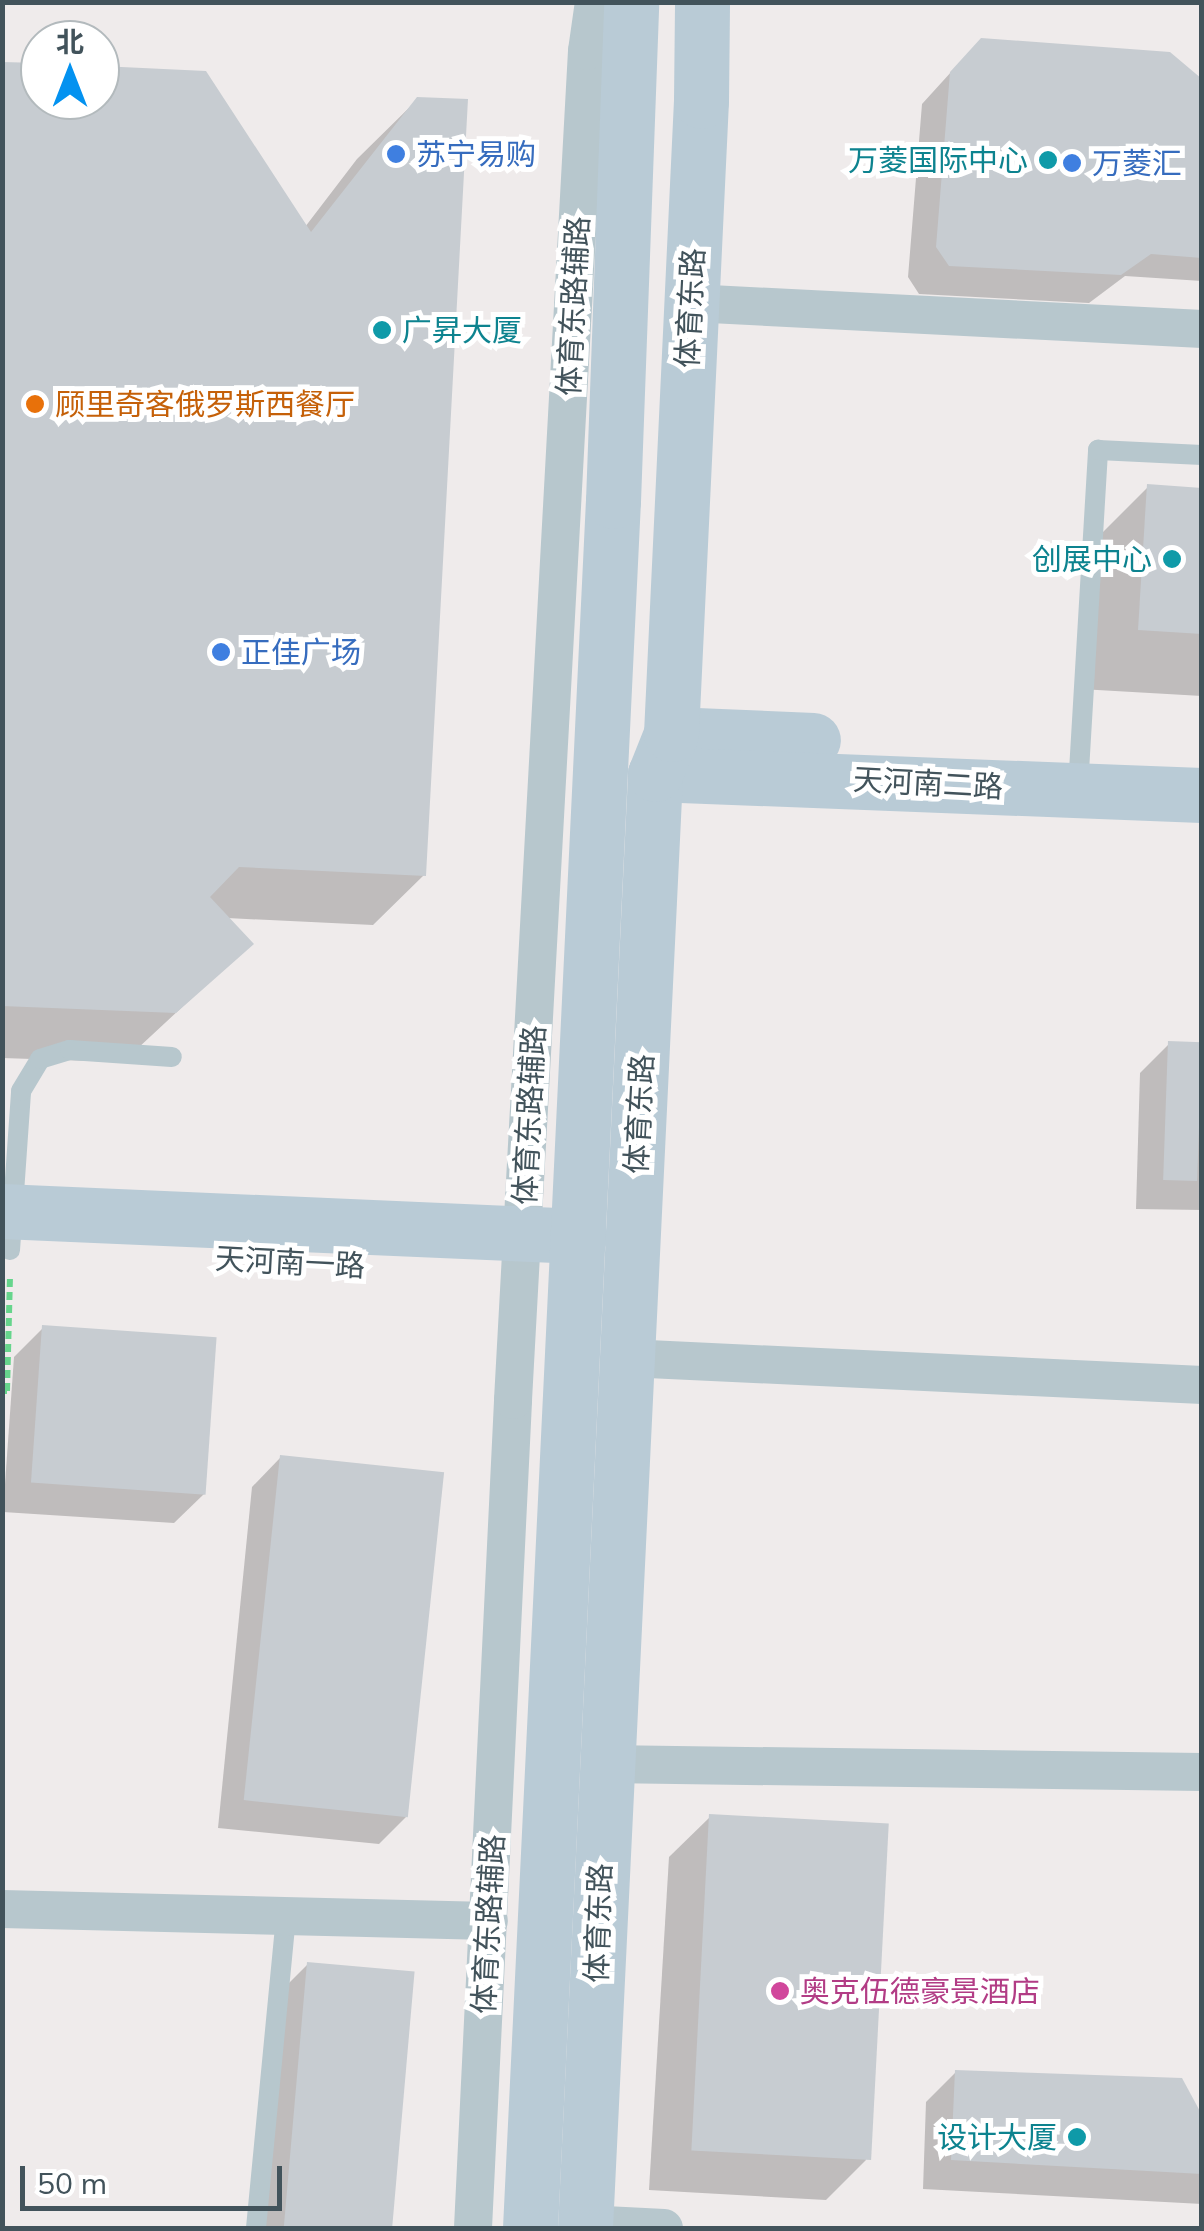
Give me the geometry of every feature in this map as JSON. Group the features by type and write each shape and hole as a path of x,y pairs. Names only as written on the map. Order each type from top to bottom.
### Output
{"main road":[{"name":"体育东路","path":"530,2228 578,1256 631,2"},
{"name":"体育东路","path":"585,2226 604,1764 691,303 702,2"},
{"name":"天河南二路","path":"663,754 1079,771 1202,758"},
{"name":"天河南二路","path":"1079,771 1202,795"},
{"name":"天河南一路","path":"7,1240 578,1256"}],"street":[{"name":"体育东路辅路","path":"474,2228 521,1254 587,51 594,2"},
{"path":"691,303 1202,329"},
{"path":"627,1358 1202,1385"},
{"path":"604,1764 1202,1772"},
{"path":"2,1909 488,1921"},
{"path":"585,2226 664,2228"}],"lane":[{"path":"1079,771 1098,450 1202,455"},
{"path":"7,1240 21,1091 40,1059 70,1050 172,1057"},
{"path":"256,2228 286,1916"}],"path":[{"path":"2,1391 7,1391 7,1240"}],"building":[{"name":"万菱汇","path":"981,38 1170,52 1202,79 1202,258 1151,254 1121,275 949,266 936,247 950,72"},
{"name":"正佳广场","path":"2,62 20,62 20,120 120,120 120,67 206,71 311,232 417,97 468,99 426,876 239,867 210,897 254,944 176,1013 2,1006"},
{"name":"创展中心","path":"1147,484 1202,488 1202,634 1138,630"},
{"path":"1168,1041 1202,1042 1197,1181 1163,1180"},
{"path":"42,1325 217,1337 206,1495 31,1483"},
{"path":"280,1455 444,1472 408,1817 244,1800"},
{"path":"709,1814 889,1823 871,2160 691,2151"},
{"path":"307,1962 415,1971 392,2228 284,2228"},
{"name":"设计大厦","path":"955,2070 1182,2078 1202,2115 1202,2174 951,2160"}],"place":[{"name":"苏宁易购","path":"396,154"},
{"name":"万菱国际中心","path":"1048,160"},
{"name":"万菱汇","path":"1072,163"},
{"name":"广昇大厦","path":"382,330"},
{"name":"顾里奇客俄罗斯西餐厅","path":"35,404"},
{"name":"创展中心","path":"1172,559"},
{"name":"正佳广场","path":"221,652"},
{"name":"奥克伍德豪景酒店","path":"780,1991"},
{"name":"设计大厦","path":"1077,2137"}]}
